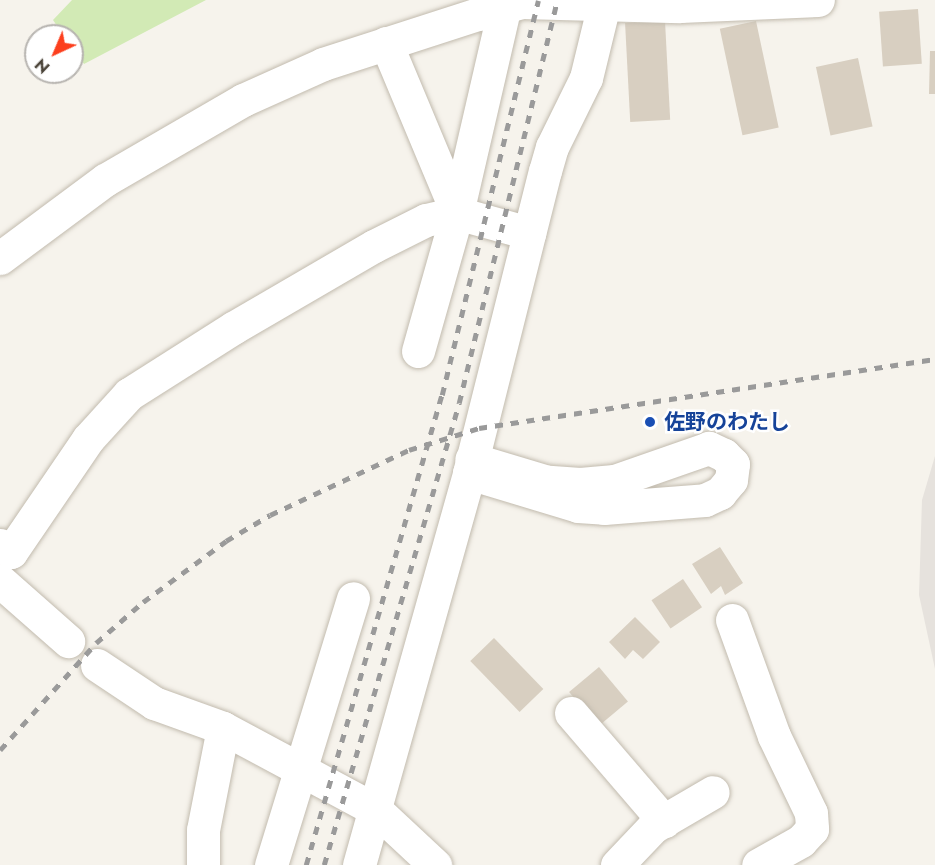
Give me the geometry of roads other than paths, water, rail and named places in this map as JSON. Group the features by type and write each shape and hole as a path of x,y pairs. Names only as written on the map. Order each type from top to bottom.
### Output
{"street":[{"path":"0,258 105,180 171,139 243,100 323,64 505,4 604,1 680,6 818,0"},
{"path":"359,865 470,466 552,147 586,78 604,1"},
{"path":"418,351 457,213 505,4"},
{"path":"386,43 457,213"},
{"path":"0,545 11,552 88,439 129,394 374,246 426,220 457,213 529,233"},
{"path":"709,448 724,455 733,464 731,480 720,493 705,500 604,508 578,506 470,466 548,482 580,484 614,481 709,448"},
{"path":"0,581 68,641"},
{"path":"271,865 353,598"},
{"path":"732,621 774,736 811,813 812,828 801,842 758,865"},
{"path":"96,665 138,694 223,728 376,810 435,865"},
{"path":"571,714 664,820"},
{"path":"203,865 203,830 223,728"},
{"path":"617,865 664,820 713,792"}],"railway":[{"path":"306,865 442,395 538,0"},
{"path":"324,865 459,403 557,0"},
{"path":"0,750 96,643 143,602 226,541 270,515 409,450 479,428 935,359"}],"place":[{"name":"佐野のわたし","path":"650,422"}]}
